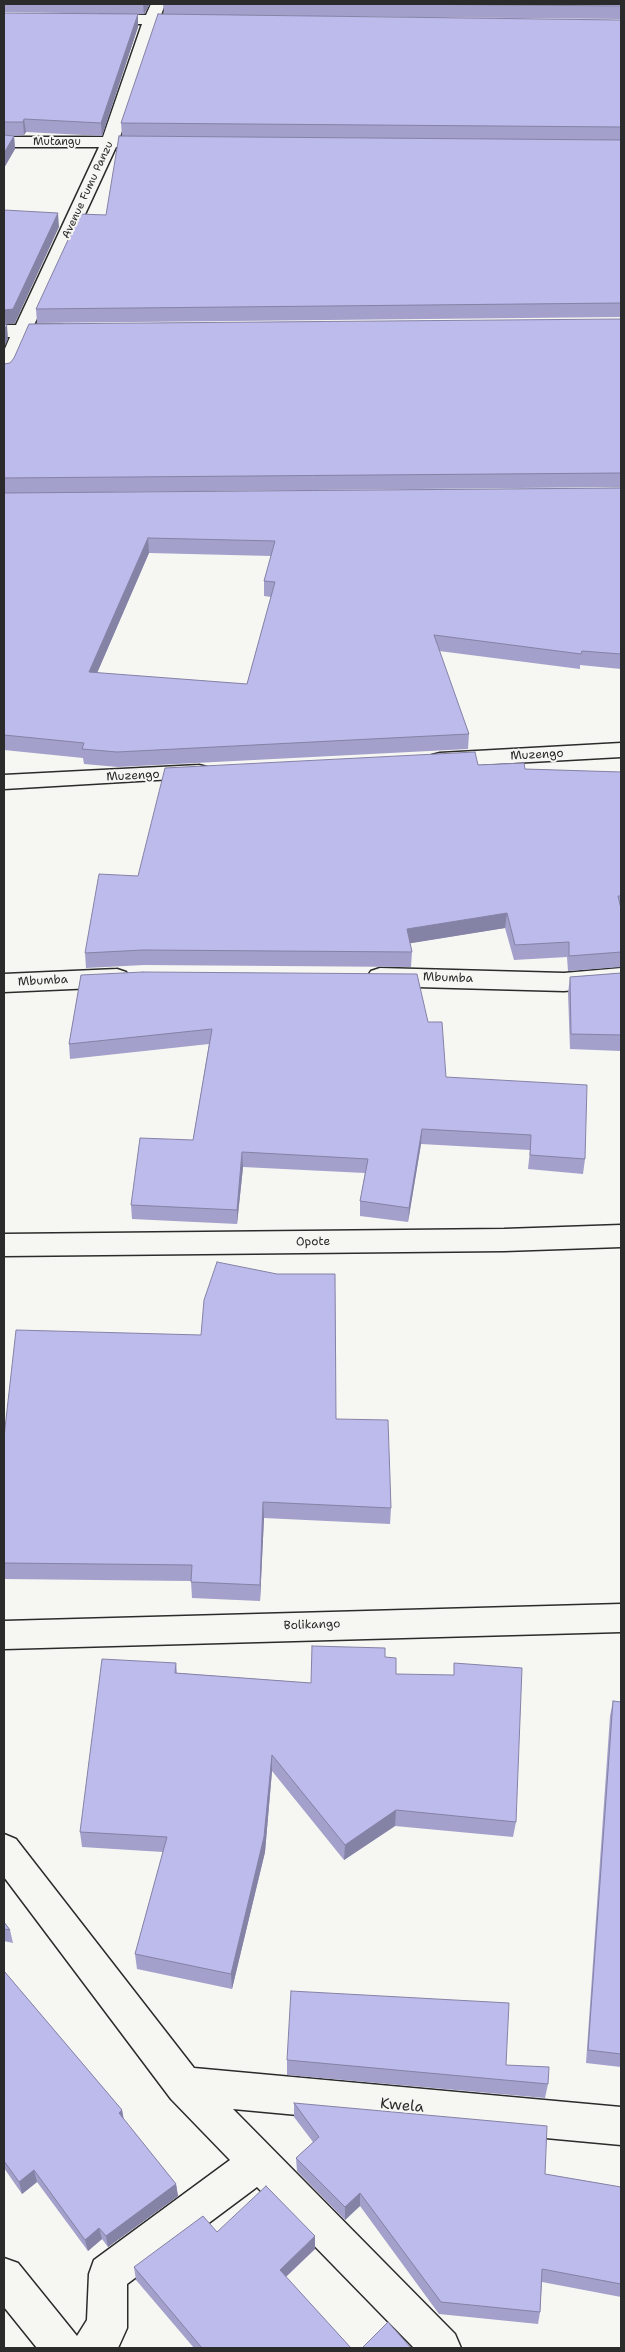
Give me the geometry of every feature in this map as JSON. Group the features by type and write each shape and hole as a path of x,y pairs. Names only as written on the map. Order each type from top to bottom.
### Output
{"street":[{"name":"Avenue Fumu Panzu","path":"4,371 13,331 110,141 151,20 159,4"},
{"path":"85,19 210,20"},
{"name":"Mutangu","path":"4,142 169,142"},
{"path":"13,331 82,330"},
{"name":"Muzengo","path":"420,761 621,750"},
{"name":"Muzengo","path":"4,782 222,771"},
{"name":"Mbumba","path":"4,984 144,976"},
{"name":"Mbumba","path":"352,976 564,982 621,977"},
{"name":"Opote","path":"4,1245 504,1240 621,1236"},
{"name":"Bolikango","path":"4,1635 621,1618"},
{"path":"4,1850 184,2086 441,2348"},
{"name":"Kwela","path":"184,2086 621,2126"},
{"path":"98,2348 95,2342 107,2328 108,2274 259,2162"},
{"path":"4,2277 62,2348"}],"building":[{"path":"388,4 621,4 621,6"},
{"path":"4,13 138,14 101,123 24,119 23,122 4,122"},
{"path":"158,14 621,20 621,127 121,123"},
{"path":"4,135 14,136 4,153"},
{"path":"119,136 621,140 621,303 36,309 80,214 106,215"},
{"path":"4,210 58,213 13,309 4,310"},
{"path":"621,319 621,473 4,478 4,364 10,363 14,358 29,324"},
{"path":"621,488 621,654 582,651 581,654 434,635 469,734 117,752 82,749 84,743 4,735 4,493","holes":["148,538 275,541 264,581 275,582 247,684 89,672"]},
{"path":"475,752 478,765 524,763 525,769 621,772 621,896 618,896 621,909 621,952 569,956 569,942 515,945 507,913 407,929 412,952 143,950 85,953 99,874 138,876 165,768"},
{"path":"143,972 417,974 428,1022 442,1022 446,1077 587,1085 585,1159 530,1155 531,1135 422,1129 409,1208 360,1201 368,1159 242,1152 237,1210 131,1205 140,1138 193,1140 212,1029 69,1044 81,975"},
{"path":"621,973 621,1035 571,1034 570,977"},
{"path":"217,1262 277,1274 335,1274 336,1419 388,1420 391,1508 263,1502 260,1585 191,1582 192,1565 4,1563 4,1437 16,1330 201,1335 204,1300"},
{"path":"312,1646 385,1648 385,1657 396,1658 396,1674 454,1675 454,1663 522,1668 516,1822 396,1810 345,1845 272,1755 264,1837 231,1974 135,1954 167,1837 80,1832 102,1659 176,1663 175,1673 311,1683"},
{"path":"613,1701 621,1702 621,2054 588,2050"},
{"path":"4,1922 10,1930 4,1929"},
{"path":"4,1971 122,2110 119,2113 176,2184 106,2236 99,2228 85,2240 34,2170 19,2182 4,2161"},
{"path":"291,1991 509,2003 506,2065 549,2067 548,2084 287,2060"},
{"path":"294,2103 547,2126 545,2174 621,2187 621,2284 542,2269 540,2312 441,2302 360,2193 345,2207 296,2158 319,2137"},
{"path":"266,2186 315,2236 280,2270 351,2348 202,2348 134,2267 203,2216 217,2232"},
{"path":"388,2322 411,2348 362,2348"}]}
